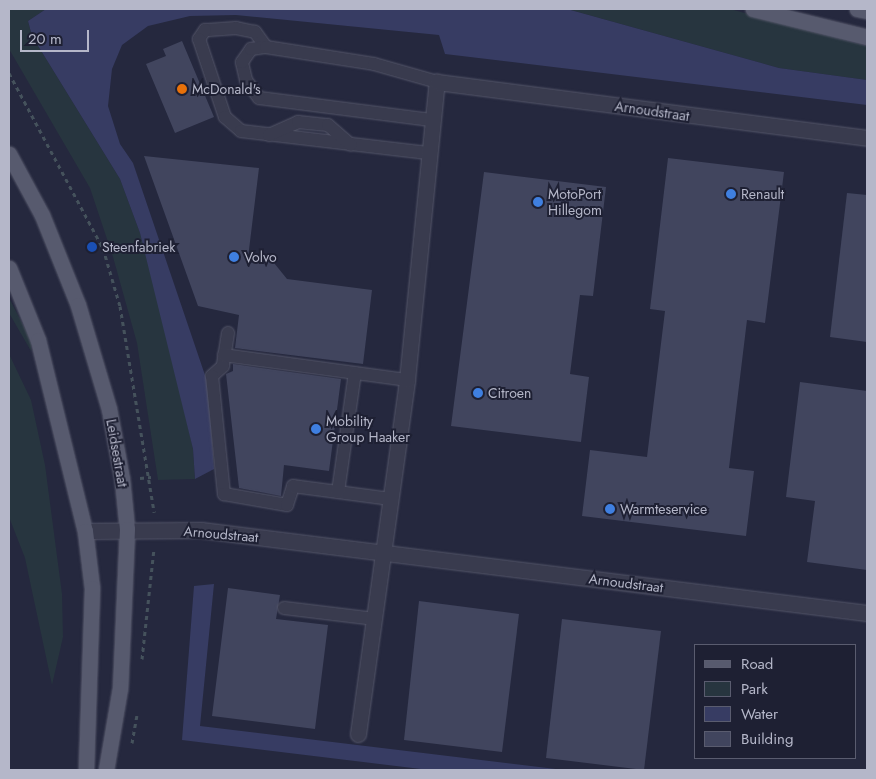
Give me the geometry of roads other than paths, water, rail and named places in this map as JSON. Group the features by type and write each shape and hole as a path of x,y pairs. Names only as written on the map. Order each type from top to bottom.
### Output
{"main road":[{"path":"753,9 867,37"},
{"path":"857,9 867,11"},
{"name":"Leidsestraat","path":"9,154 42,215 78,305 109,409 127,529 120,688 106,770"},
{"path":"9,268 38,340 86,531 92,625 86,770"}],"street":[{"path":"358,734 385,553 390,499 407,380 431,120 437,82"},
{"name":"Arnoudstraat","path":"437,82 867,138"},
{"name":"Arnoudstraat","path":"86,531 127,529 201,530 867,613"}],"lane":[{"path":"428,153 241,131 225,116 199,39 206,30 236,28 255,32 266,47 251,49 242,62 246,80 259,98 431,120"},
{"name":"Arnoudstraat","path":"266,47 374,64 437,82"},
{"path":"268,135 298,122 328,125 351,145"},
{"path":"228,333 222,366 212,376 224,494 287,505 293,486 390,499"},
{"path":"224,355 407,380"},
{"path":"338,492 355,373"},
{"path":"284,608 375,619"}],"water":[{"path":"46,9 567,9 779,68 867,80 867,105 445,54 439,35 236,15 190,16 148,26 122,45 112,69 108,106 120,144 133,163 208,384 214,469 195,479 193,449 140,233 120,179 32,36 28,21"},
{"path":"214,584 200,726 564,770 429,770 182,740 194,586"}],"place":[{"name":"McDonald's","path":"182,89"},
{"name":"Renault","path":"731,194"},
{"name":"MotoPort Hillegom","path":"538,202"},
{"name":"Steenfabriek","path":"92,247"},
{"name":"Volvo","path":"234,257"},
{"name":"Citroen","path":"478,393"},
{"name":"Mobility Group Haaker","path":"316,429"},
{"name":"Warmteservice","path":"610,509"}]}
